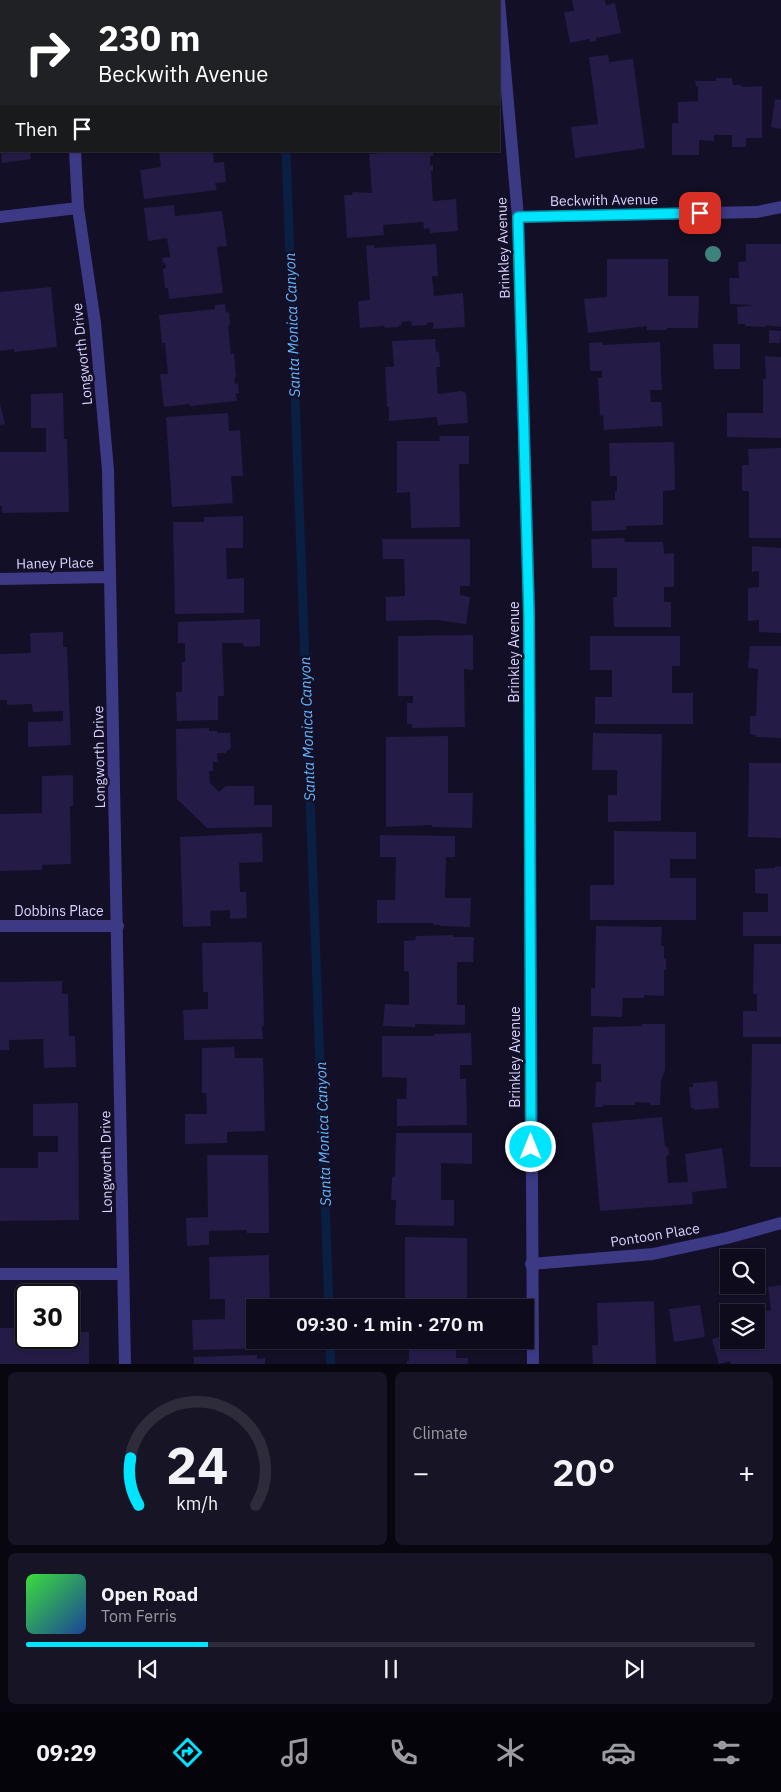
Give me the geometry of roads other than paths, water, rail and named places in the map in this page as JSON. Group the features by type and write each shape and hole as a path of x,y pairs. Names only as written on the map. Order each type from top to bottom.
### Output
{"street":[{"name":"Brinkley Avenue","path":"500,11 518,217 529,617 533,1364"},
{"name":"Longworth Drive","path":"75,152 78,208 95,323 108,470 118,926 124,1364"},
{"name":"Beckwith Avenue","path":"518,217 757,212 781,207"},
{"path":"0,218 78,208"},
{"name":"Haney Place","path":"0,580 110,577"},
{"name":"Dobbins Place","path":"0,926 118,926"},
{"name":"Pontoon Place","path":"531,1264 653,1254 727,1238 781,1223"},
{"path":"0,1274 123,1274"}],"waterway":[{"name":"Santa Monica Canyon","path":"286,152 329,1299"},
{"name":"Santa Monica Canyon","path":"330,1349 331,1364"}]}
